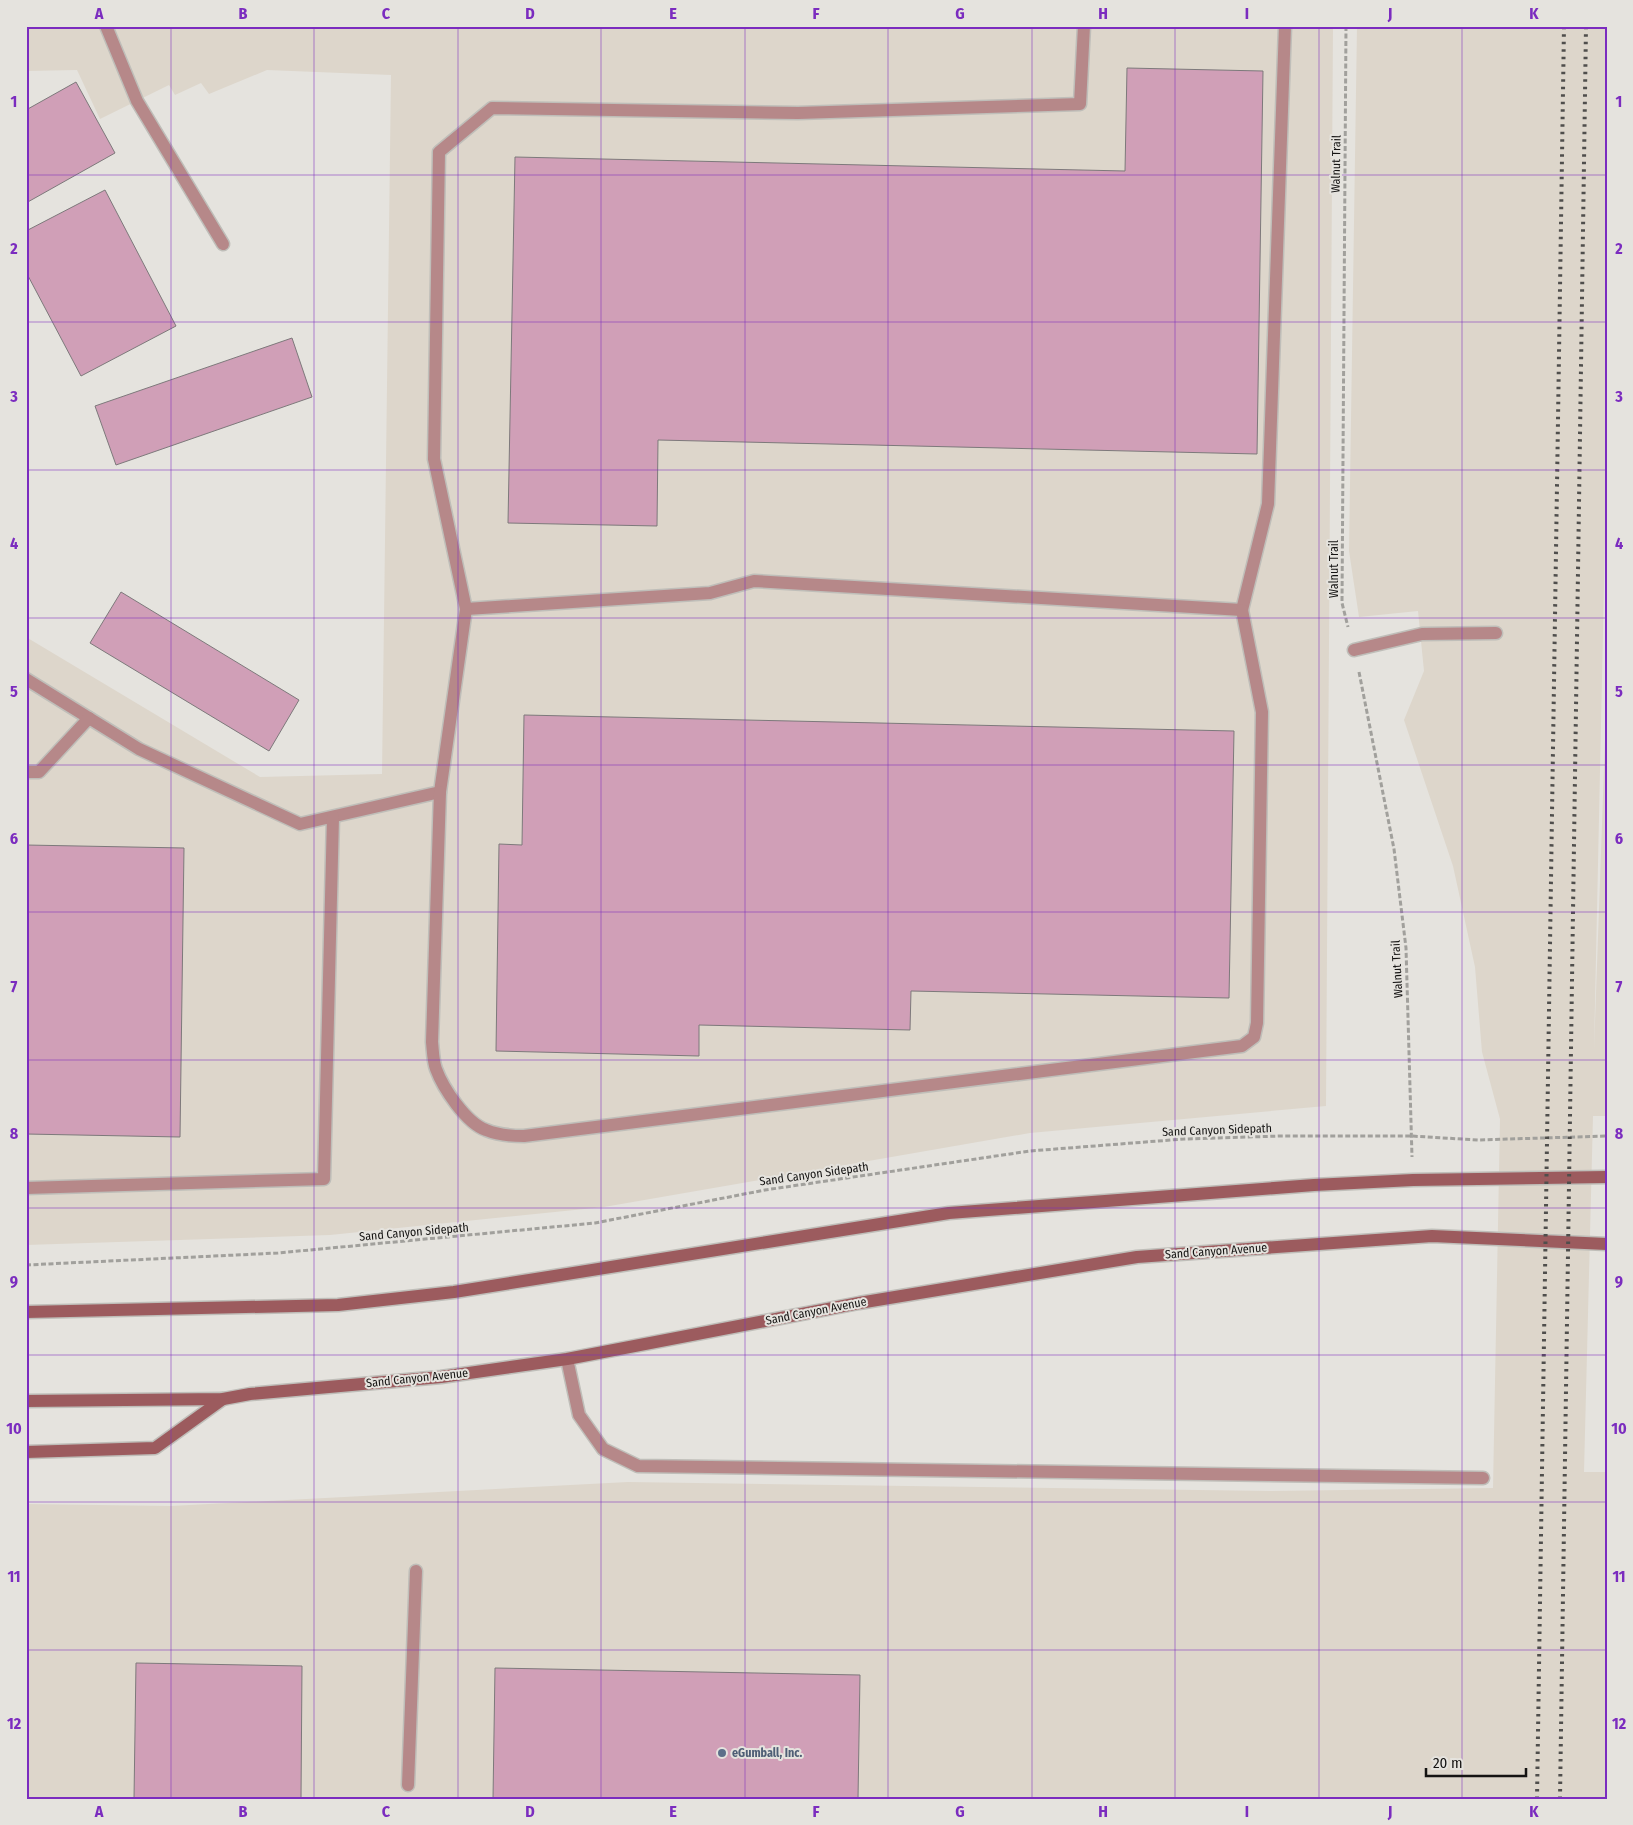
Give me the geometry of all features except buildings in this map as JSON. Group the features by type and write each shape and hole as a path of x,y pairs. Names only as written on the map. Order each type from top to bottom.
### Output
{"main road":[{"path":"26,1312 338,1305 454,1292 949,1214 1314,1185 1413,1180 1607,1177"},
{"name":"Sand Canyon Avenue","path":"26,1401 223,1399 250,1394 441,1377 567,1359 859,1303 1137,1257 1432,1236 1607,1244"},
{"path":"26,1452 155,1448 223,1399"}],"lane":[{"path":"106,26 137,101 223,244"},
{"path":"1084,26 1080,104 798,113 492,108 439,152 434,459 466,609 440,792 432,1042 436,1068 450,1095 466,1115 485,1130 524,1136 1242,1046 1254,1037 1257,1023 1262,712 1242,610 1268,504 1285,26"},
{"path":"466,609 710,593 754,581 1242,610"},
{"path":"1354,650 1422,634 1496,633"},
{"path":"26,679 139,750 300,824 440,792"},
{"path":"26,772 39,772 89,718"},
{"path":"26,1188 324,1179 333,816"},
{"path":"567,1359 580,1415 603,1449 638,1466 1483,1478"},
{"path":"408,1785 416,1571"}],"path":[{"name":"Walnut Trail","path":"1346,26 1342,603 1354,650 1394,849 1406,948 1411,1136"},
{"name":"Sand Canyon Sidepath","path":"26,1265 278,1253 595,1223 765,1190 1030,1151 1184,1139 1411,1136 1478,1140 1607,1136"}],"shaded area":[{"path":"26,26 1333,26 1326,1106 1030,1133 604,1207 330,1235 26,1245 26,637 260,777 382,774 391,75 267,70 209,94 201,83 175,95 169,85 100,119 77,70 26,71"},
{"path":"1357,26 1607,26 1607,445 1594,1050 1607,683 1607,1116 1593,1116 1584,1472 1607,1472 1607,1799 26,1799 26,1504 171,1506 628,1482 1271,1491 1493,1488 1500,1119 1482,1052 1475,967 1453,866 1404,720 1424,671 1418,611 1359,617 1349,551"}],"railway":[{"path":"1537,1799 1564,26"},
{"path":"1560,1799 1586,26"}],"place":[{"name":"eGumball, Inc.","path":"722,1753"}]}
